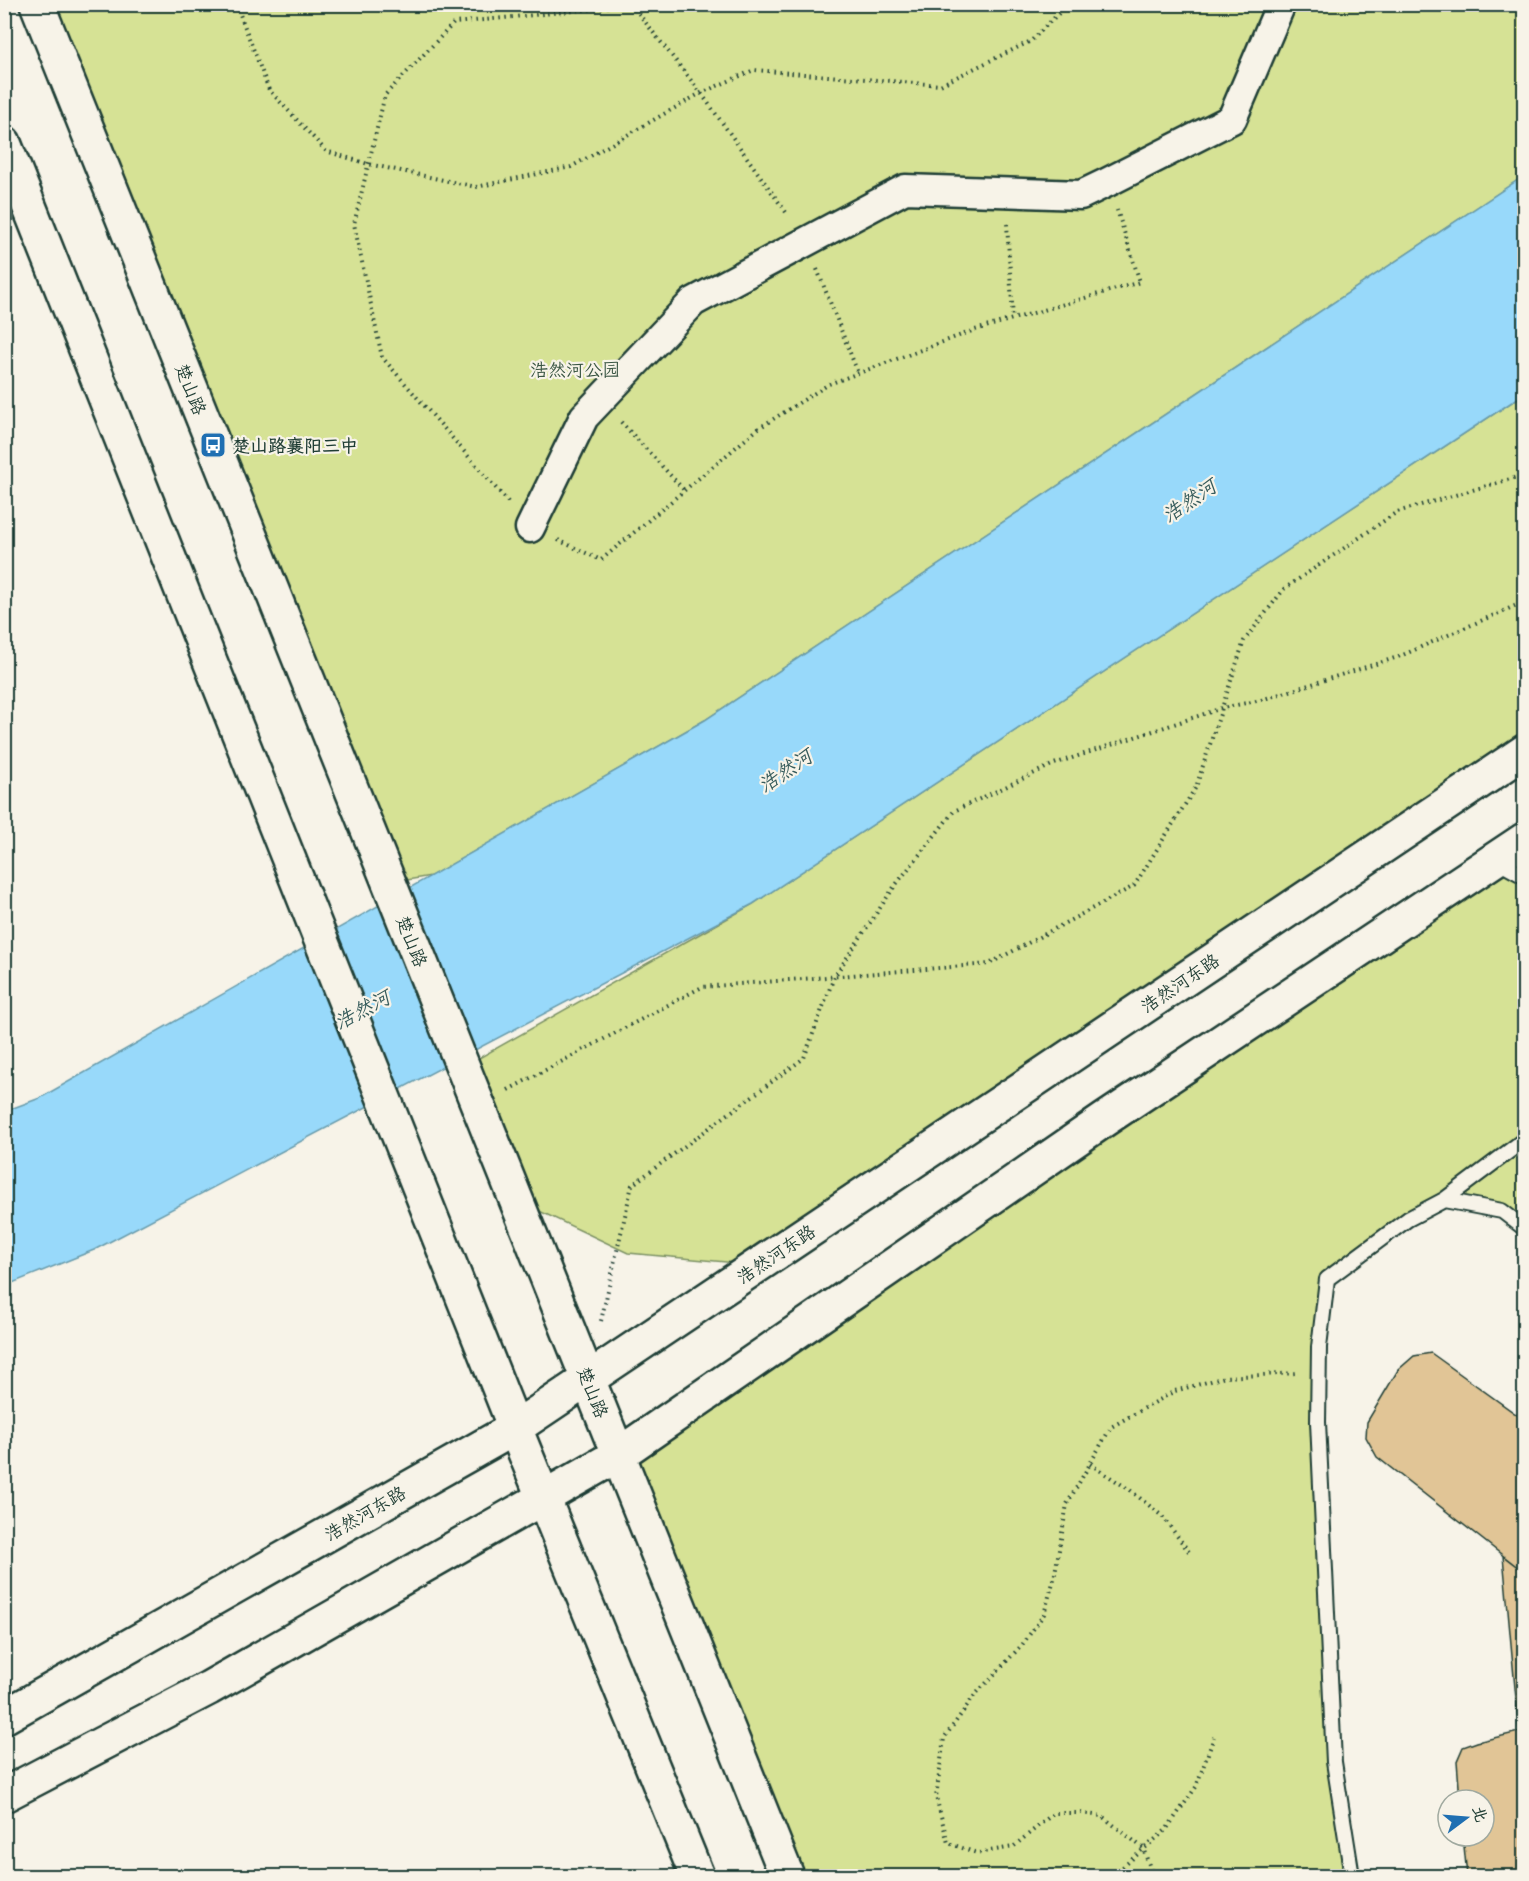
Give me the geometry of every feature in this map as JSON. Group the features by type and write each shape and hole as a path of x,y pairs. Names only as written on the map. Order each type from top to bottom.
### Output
{"main road":[{"name":"楚山路","path":"40,9 787,1876"},
{"path":"4,143 515,1428 697,1876"},
{"name":"浩然河东路","path":"4,1718 515,1428 1524,752"},
{"path":"4,1795 209,1688 618,1455 1104,1120 1524,840"}],"street":[{"path":"530,528 584,417 693,302 905,189 1081,195 1108,182 1232,118 1281,4"}],"lane":[{"path":"1494,860 1524,876"},
{"path":"1352,1876 1334,1762 1318,1422 1320,1347 1328,1279 1408,1219 1444,1200 1524,1140"},
{"path":"1444,1200 1502,1211 1524,1228"}],"path":[{"path":"236,4 269,90 326,151 368,164 476,187 572,167 701,93 754,70 940,85 1031,41 1068,4"},
{"path":"615,4 603,8 454,23 385,95 354,224 382,357 530,528 601,560 759,428 829,384 975,330 1140,282 1108,182"},
{"path":"631,4 701,93 806,241 858,373"},
{"path":"1005,193 1013,319"},
{"path":"600,400 684,490"},
{"path":"478,1106 702,987 989,964 1134,886 1196,787 1244,641 1284,589 1397,512 1524,475"},
{"path":"601,1322 632,1185 804,1058 834,977 894,887 954,811 1054,764 1222,708 1261,700 1398,657 1524,602"},
{"path":"1153,1876 1143,1848 1102,1816 1054,1813 1013,1847 977,1853 948,1844 936,1797 944,1738 975,1695 1022,1645 1044,1614 1054,1579 1067,1504 1111,1427 1175,1391 1225,1377 1319,1372"},
{"path":"1090,1464 1162,1516 1190,1553"},
{"path":"1118,1871 1166,1830 1196,1787 1214,1737"}],"green space":[{"name":"浩然河公园","path":"36,5 1524,5 1524,176 705,720 431,876 389,883"},
{"path":"1524,394 1524,752 759,1265 628,1253 516,1200 463,1067 753,904"},
{"path":"1524,840 1524,1228 1502,1211 1444,1200 1327,1279 1319,1347 1334,1762 1352,1876 787,1876 618,1455"}],"water":[{"name":"浩然河","path":"1524,176 1524,394 753,904 94,1250 5,1286 5,1111 40,1098 705,720"}],"building":[{"path":"1431,1353 1524,1420 1524,1572 1377,1457 1366,1437 1367,1422 1398,1370 1414,1356"},
{"path":"1503,1556 1524,1572 1524,1876 1467,1876 1464,1848 1496,1848 1496,1788 1459,1788 1457,1761 1463,1747 1519,1732"}],"place":[{"name":"楚山路襄阳三中","path":"213,445"}]}
